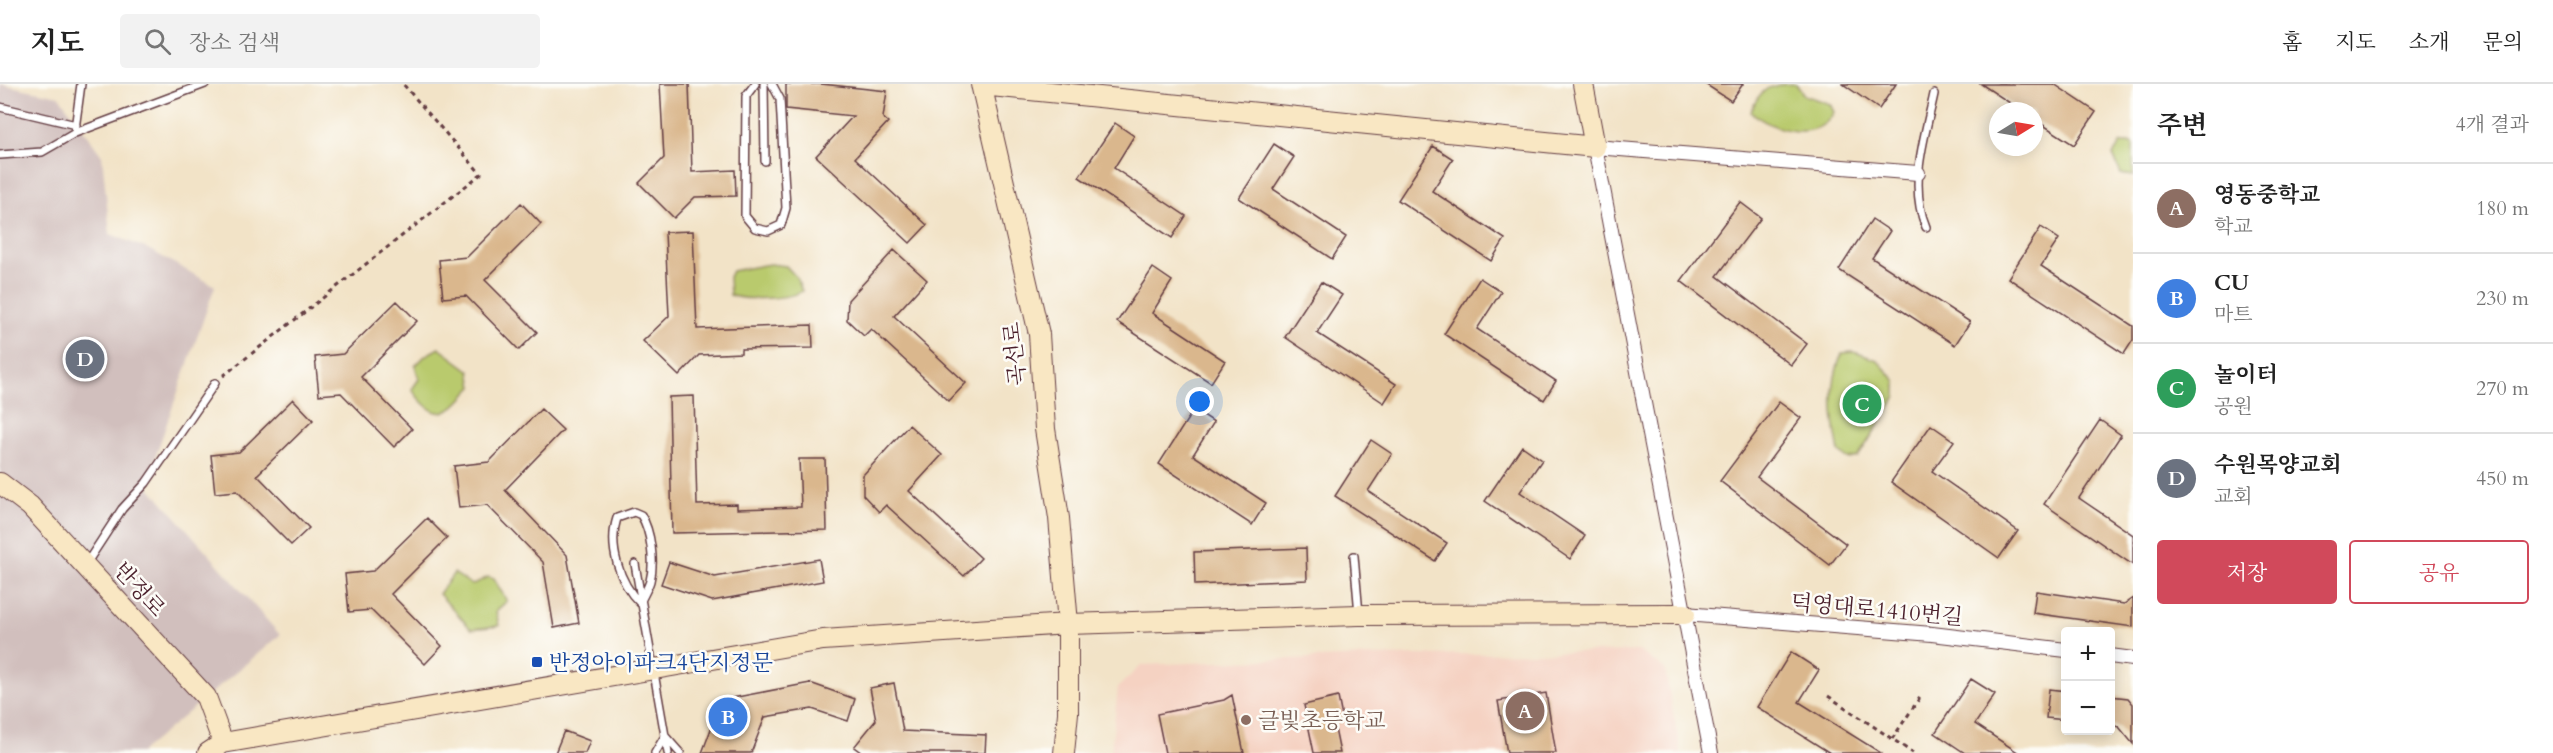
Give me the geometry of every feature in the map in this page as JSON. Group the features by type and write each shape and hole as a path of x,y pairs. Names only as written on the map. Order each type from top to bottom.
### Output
{"street":[{"path":"974,84 1595,147 1918,173"},
{"name":"곡선로","path":"981,84 1039,334 1045,429 1059,518 1068,624 1068,713 1064,753"},
{"path":"1583,84 1711,753"},
{"name":"반정로","path":"0,483 30,506 206,697 215,748"},
{"path":"215,748 823,640 1068,624 1359,615 1685,614"},
{"name":"덕영대로1410번길","path":"1685,614 1932,634 2061,649"},
{"path":"2115,656 2133,658"}],"lane":[{"path":"75,133 81,84"},
{"path":"0,155 42,152 75,133 205,84"},
{"path":"755,84 746,96 745,216 755,228 768,231 781,225 786,208 780,99 772,84"},
{"path":"764,84 765,161"},
{"path":"1926,227 1918,208 1918,173 1934,94"},
{"path":"0,107 76,125"},
{"path":"86,565 122,509 146,483 214,382"},
{"path":"634,512 641,515 646,523 651,556 650,580 640,603 628,591 615,550 614,527 617,518 634,512"},
{"path":"1354,556 1359,615"},
{"path":"635,564 651,669 668,753"},
{"path":"655,753 664,736"},
{"path":"664,736 680,753"}],"path":[{"path":"214,382 481,174 403,84"},
{"path":"1828,696 1913,753"},
{"path":"1892,739 1921,696"}],"shaded area":[{"path":"0,84 59,96 102,156 110,234 150,250 215,286 146,483 280,635 140,753 0,753"},
{"path":"1639,651 1665,669 1681,753 1111,753 1118,687 1142,665 1366,656"}],"green space":[{"path":"1796,84 1804,95 1830,104 1834,112 1827,122 1806,131 1794,131 1782,129 1760,119 1751,112 1763,92 1773,86"},
{"path":"2121,143 2133,143 2133,176 2121,174 2113,155"},
{"path":"770,264 786,266 797,278 802,291 788,296 767,298 730,295 729,277 732,271"},
{"path":"439,348 470,371 473,387 456,405 445,412 432,410 412,389 419,379 415,366 426,355"},
{"path":"1854,352 1877,360 1896,381 1896,397 1858,457 1849,459 1839,452 1833,414 1833,390 1842,353"},
{"path":"454,573 472,585 488,577 494,579 507,601 496,611 499,626 471,629 439,594"}],"building":[{"path":"660,84 689,84 692,172 735,170 736,196 695,197 674,218 639,183 664,158"},
{"path":"786,84 821,84 887,91 883,118 888,122 855,158 927,225 910,243 816,156 853,116 786,109"},
{"path":"1705,84 1743,84 1731,101"},
{"path":"1843,84 1896,84 1879,109"},
{"path":"1981,84 2054,84 2096,112 2074,145 2043,125 2043,102 2008,102"},
{"path":"1115,123 1134,136 1114,168 1186,216 1172,238 1079,177"},
{"path":"1274,144 1294,157 1273,189 1346,237 1332,259 1239,198"},
{"path":"1433,146 1453,159 1432,191 1505,239 1491,261 1398,200"},
{"path":"1740,202 1761,218 1717,276 1807,344 1791,365 1681,281"},
{"path":"521,203 541,224 485,280 537,332 519,350 466,296 443,298 439,260 467,257"},
{"path":"1872,219 1890,231 1872,258 1970,322 1955,345 1839,270"},
{"path":"2041,227 2059,239 2041,266 2133,326 2133,340 2124,354 2008,278"},
{"path":"693,231 697,329 812,325 813,348 741,349 741,353 699,355 679,376 643,341 669,316 665,232"},
{"path":"894,250 927,280 894,316 966,383 949,401 871,329 864,336 847,320 848,300"},
{"path":"1153,268 1172,281 1152,313 1225,361 1211,383 1117,322"},
{"path":"1480,278 1501,292 1477,329 1556,381 1544,400 1444,334"},
{"path":"1321,282 1342,295 1317,333 1396,384 1384,403 1285,337"},
{"path":"397,301 417,321 361,377 412,429 394,447 341,393 319,395 315,357 343,354"},
{"path":"694,396 697,505 737,504 737,509 801,507 799,459 825,459 827,530 672,533 669,397"},
{"path":"293,399 313,420 257,475 309,528 291,545 237,491 215,493 211,455 239,452"},
{"path":"1779,402 1801,418 1757,477 1846,544 1830,565 1720,481"},
{"path":"541,409 563,430 505,490 567,555 579,623 554,628 543,562 487,505 459,508 454,466 489,462"},
{"path":"1194,409 1214,422 1193,455 1266,503 1252,525 1159,464"},
{"path":"2100,420 2121,435 2079,498 2133,535 2133,565 2044,504"},
{"path":"909,425 942,455 909,491 981,558 964,576 886,505 879,512 863,495 863,475"},
{"path":"1931,425 1954,441 1932,471 2018,531 1999,558 1891,482"},
{"path":"1371,440 1392,454 1368,491 1447,543 1435,561 1335,496"},
{"path":"1522,446 1542,460 1520,492 1585,536 1570,559 1485,501"},
{"path":"427,518 447,538 391,594 442,646 425,664 371,610 349,612 345,574 373,571"},
{"path":"1306,548 1307,580 1195,585 1194,552"},
{"path":"819,559 823,581 712,601 661,584 669,562 715,577"},
{"path":"2036,591 2124,604 2133,598 2133,627 2033,613"},
{"path":"1791,652 1819,670 1799,702 1881,753 1830,753 1757,707"},
{"path":"1971,679 1995,694 1975,724 2019,753 1965,753 1935,733"},
{"path":"810,683 855,699 848,721 812,709 765,717 751,753 702,753 722,700"},
{"path":"894,683 903,731 986,735 985,753 862,753 854,747 876,720 870,688"},
{"path":"2049,689 2061,690 2061,720 2046,718"},
{"path":"1546,693 1556,753 1507,753 1498,701"},
{"path":"1232,695 1244,753 1165,753 1157,714 1224,700"},
{"path":"1338,697 1343,722 1334,724 1340,753 1314,753 1304,705"},
{"path":"2115,697 2128,698 2133,704 2133,744 2119,727 2115,726"},
{"path":"564,731 590,741 585,753 555,753"}],"place":[{"name":"수원목양교회","path":"85,359"},
{"name":"놀이터","path":"1862,404"},
{"name":"반정아이파크4단지정문","path":"537,662"},
{"name":"영동중학교","path":"1525,711"},
{"name":"CU","path":"728,717"},
{"name":"글빛초등학교","path":"1246,720"}]}
